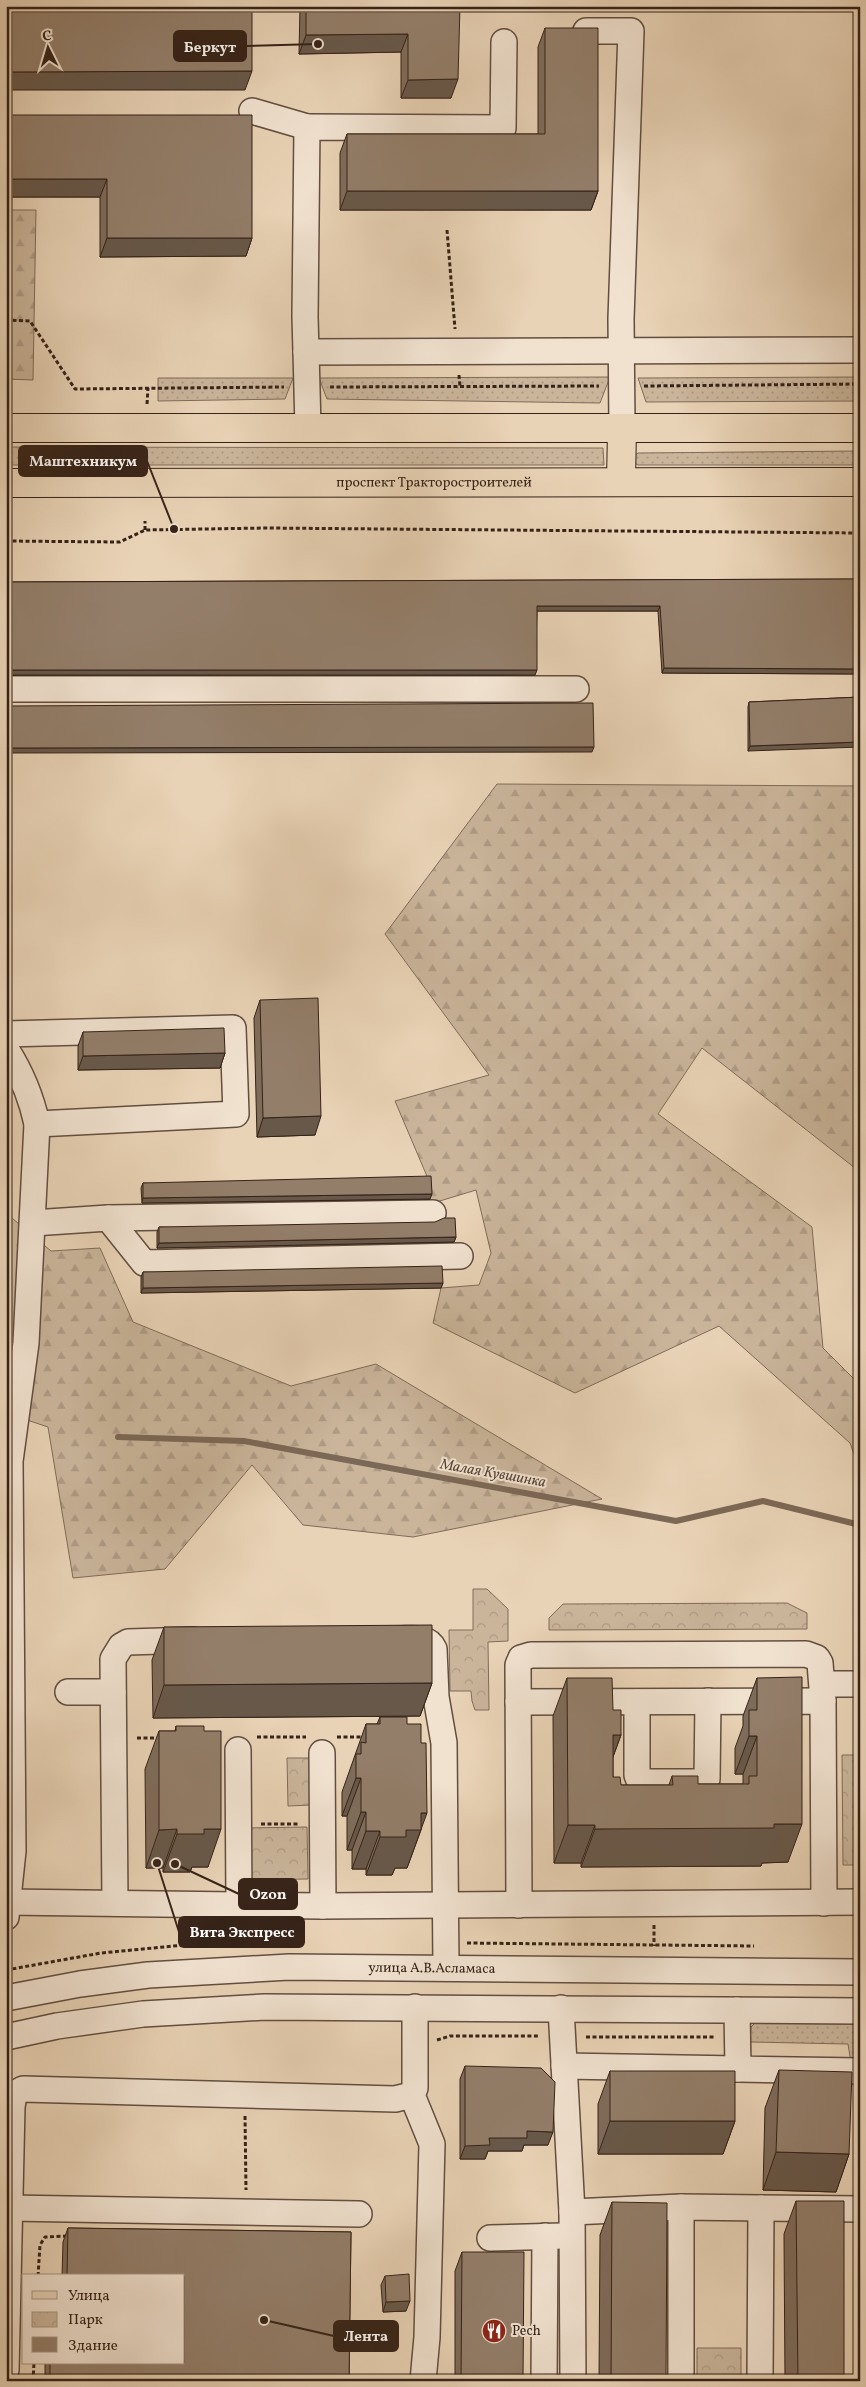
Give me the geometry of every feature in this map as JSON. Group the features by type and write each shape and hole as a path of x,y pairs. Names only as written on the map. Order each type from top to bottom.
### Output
{"main road":[{"path":"6,428 860,428"},
{"path":"621,482 622,428"},
{"name":"проспект Тракторостроителей","path":"6,483 860,482"}],"street":[{"path":"586,31 631,31 622,350 622,428"},
{"path":"252,111 307,127 503,128 504,42"},
{"path":"307,127 305,308 308,428"},
{"path":"306,352 860,350"},
{"path":"6,689 576,689"},
{"path":"6,1034 233,1028 236,1114 38,1124"},
{"path":"6,1050 20,1070 30,1092 38,1124 26,1343 12,1435 9,1528 12,1851 7,1907 115,1903 445,1906 860,1902"},
{"path":"33,1222 108,1218 433,1212"},
{"path":"108,1218 144,1263 460,1256"},
{"path":"376,1640 422,1639 432,1644 434,1649 436,1697 444,1743 446,1968"},
{"path":"115,1903 113,1659 116,1652 128,1642 221,1640"},
{"path":"519,1905 518,1665 521,1658 531,1655 806,1654 817,1658 820,1663 822,1692 824,1902"},
{"path":"518,1702 708,1701 822,1692 860,1684"},
{"path":"68,1692 114,1692"},
{"path":"637,1702 639,1780 644,1782 703,1782 708,1779 708,1701"},
{"path":"322,1742 323,1906"},
{"path":"238,1905 238,1824 242,1744"},
{"name":"улица А.В.Асламаса","path":"7,1991 148,1975 219,1970 446,1968 860,1972"},
{"path":"219,1970 222,2008"},
{"path":"415,2007 415,2088 412,2095 432,2144 427,2337 423,2381"},
{"path":"6,2037 57,2026 143,2014 222,2008 415,2007 860,2011"},
{"path":"561,2008 572,2224 573,2381"},
{"path":"737,2010 738,2069"},
{"path":"564,2066 860,2071"},
{"path":"6,2370 9,2208 14,2094 23,2089 395,2099 412,2095"},
{"path":"681,2381 682,2207"},
{"path":"490,2238 545,2236 572,2224 682,2207 860,2209"},
{"path":"9,2208 359,2214"},
{"path":"760,2208 760,2381"},
{"path":"544,2381 545,2236"}],"path":[{"path":"447,230 460,386"},
{"path":"6,320 30,321 75,389 290,387"},
{"path":"643,386 860,384"},
{"path":"328,387 602,386"},
{"path":"147,407 148,388"},
{"path":"145,521 145,530"},
{"path":"6,541 120,542 145,530 266,528 860,532"},
{"path":"242,1744 322,1742 369,1736"},
{"path":"114,1738 171,1738"},
{"path":"238,1824 322,1824"},
{"path":"434,2042 450,2036 738,2037"},
{"path":"33,2381 34,2364"}],"green space":[{"path":"6,210 36,210 33,380 6,379"},
{"path":"610,377 600,403 327,399 319,378"},
{"path":"860,377 860,401 646,402 638,378"},
{"path":"158,378 293,378 285,399 158,401"},
{"path":"6,447 603,448 604,465 6,465"},
{"path":"860,451 860,465 638,465 635,463 635,455 638,453"},
{"path":"497,784 860,786 860,1165 855,1168 702,1048 658,1114 812,1227 823,1348 860,1385 860,1471 850,1443 719,1326 575,1393 433,1323 441,1288 479,1285 491,1253 476,1190 430,1204 429,1181 395,1101 489,1075 385,934"},
{"path":"6,1213 51,1251 100,1248 133,1322 291,1386 376,1364 602,1499 413,1537 303,1525 252,1465 165,1569 73,1578 48,1427 6,1413"},
{"path":"473,1589 487,1589 508,1609 508,1641 488,1642 489,1710 475,1710 471,1691 450,1691 449,1630 473,1630"},
{"path":"787,1603 807,1613 807,1629 549,1630 549,1618 563,1604"},
{"path":"842,1755 860,1755 860,1865 843,1865"},
{"path":"287,1758 312,1758 312,1805 288,1806"},
{"path":"307,1827 308,1879 245,1880 244,1828"},
{"path":"756,2022 860,2023 860,2059 851,2063 848,2044 750,2042 751,2027"},
{"path":"697,2348 741,2348 741,2381 697,2381"}],"building":[{"path":"6,6 252,6 252,71 6,72"},
{"path":"306,6 460,6 458,79 408,80 408,34 306,35"},
{"path":"545,28 598,28 598,191 347,191 347,134 545,134"},
{"path":"6,115 252,115 252,238 107,238 107,179 6,179"},
{"path":"860,579 860,669 664,668 660,606 537,606 537,670 6,670 6,582"},
{"path":"860,697 860,742 750,746 749,702"},
{"path":"593,703 594,747 6,748 6,706"},
{"path":"318,998 321,1116 263,1118 260,1000"},
{"path":"224,1028 225,1053 83,1056 83,1032"},
{"path":"431,1176 432,1194 143,1198 143,1183"},
{"path":"444,1218 455,1218 456,1237 159,1243 159,1227 435,1222"},
{"path":"442,1266 443,1283 143,1288 143,1272"},
{"path":"432,1625 432,1683 164,1685 164,1627"},
{"path":"802,1677 802,1824 774,1824 774,1828 595,1829 595,1825 568,1825 567,1678 612,1678 613,1710 621,1710 621,1735 613,1735 613,1777 620,1777 621,1785 673,1785 672,1776 698,1776 698,1784 749,1784 749,1776 757,1776 757,1736 749,1736 749,1710 757,1710 757,1678"},
{"path":"380,1717 407,1717 407,1724 421,1724 421,1743 426,1743 427,1813 421,1813 421,1830 406,1830 406,1837 380,1837 380,1831 366,1831 366,1812 361,1812 361,1778 356,1778 356,1754 361,1754 361,1742 366,1743 366,1724 380,1724"},
{"path":"176,1726 204,1726 204,1731 221,1731 221,1829 204,1829 204,1834 177,1834 177,1829 159,1830 159,1731 176,1731"},
{"path":"465,2066 541,2068 555,2082 553,2132 527,2131 527,2138 489,2138 490,2145 465,2146"},
{"path":"779,2070 852,2072 849,2154 776,2152"},
{"path":"610,2071 735,2071 735,2121 610,2121"},
{"path":"796,2201 844,2201 844,2381 798,2381"},
{"path":"612,2202 667,2203 666,2381 611,2381"},
{"path":"68,2228 351,2232 349,2381 50,2381 50,2364 185,2364 185,2274 67,2274"},
{"path":"462,2252 524,2252 523,2381 461,2381"},
{"path":"409,2274 410,2301 386,2302 385,2276"}],"waterway":[{"name":"Малая Кувшинка","path":"118,1437 244,1441 676,1521 763,1501 860,1525"}],"place":[{"name":"Беркут","path":"318,44"},
{"name":"Маштехникум","path":"174,529"},
{"name":"Вита Экспресс","path":"157,1863"},
{"name":"Ozon","path":"175,1864"},
{"name":"Лента","path":"264,2320"},
{"name":"Pech","path":"494,2331"}]}
